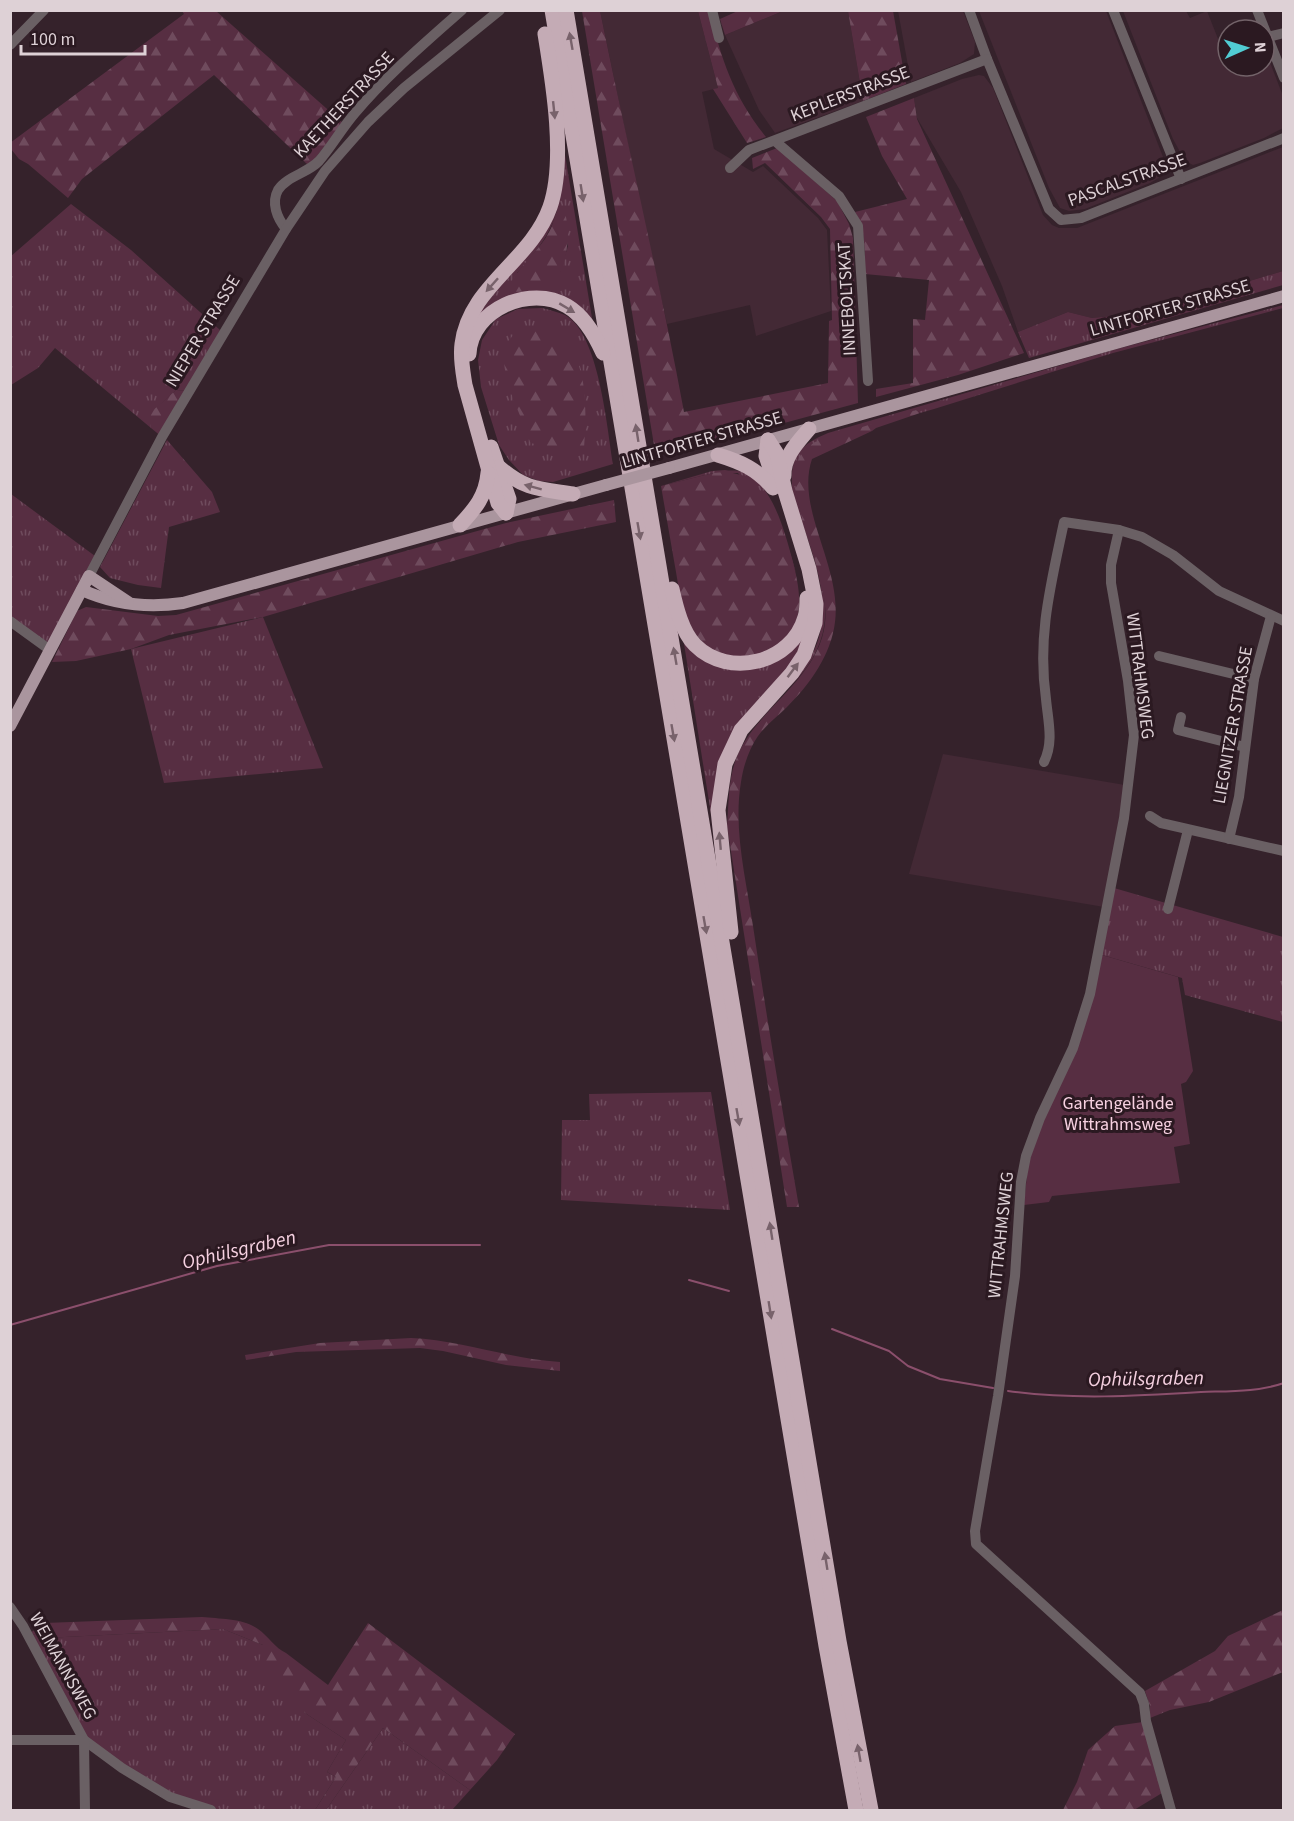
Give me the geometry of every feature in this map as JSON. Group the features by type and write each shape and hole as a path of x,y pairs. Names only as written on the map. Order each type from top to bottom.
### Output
{"highway":[{"path":"506,513 509,499 494,467 465,385 461,345 466,325 477,302 530,244 550,207 555,182 556,123 542,10"},
{"path":"552,10 826,1646 856,1810"},
{"path":"566,10 839,1641 871,1810"},
{"path":"460,525 479,504 494,467 470,384 468,366 469,349 482,322 506,303 524,298 539,297 567,306 579,315 596,336 614,381"},
{"path":"740,1045 741,1018 718,810 720,785 731,748 741,730 792,673 804,655 815,622 816,604 809,569 782,493 784,470 790,452 808,429"},
{"path":"650,511 663,547 676,606 683,625 694,644 710,657 734,663 754,663 771,658 797,634 805,617 808,593 782,493 777,454 768,440"},
{"path":"718,455 737,461 761,474 782,493"},
{"path":"494,467 526,486 573,494"}],"main road":[{"name":"LINTFORTER STRASSE","path":"82,590 109,601 165,606 183,603 1284,296"},
{"name":"NIEPER STRASSE","path":"10,726 90,576"},
{"name":"LINTFORTER STRASSE","path":"90,576 129,603"}],"street":[{"path":"10,45 44,10"},
{"name":"KAETHERSTRASSE","path":"286,229 277,216 275,204 277,192 284,183 319,161 355,113 381,84 462,10"},
{"name":"NIEPER STRASSE","path":"90,576 156,447 286,229 325,171 368,122 404,88 500,10"},
{"path":"712,10 719,38"},
{"name":"PASCALSTRASSE","path":"969,10 1049,209 1061,220 1081,218 1284,138"},
{"path":"1113,10 1181,179"},
{"path":"1276,58 1284,78"},
{"name":"KEPLERSTRASSE","path":"730,168 750,150 987,59"},
{"name":"INNEBOLTSKAT","path":"776,141 839,196 858,226 868,381"},
{"path":"1044,762 1049,753 1050,728 1042,648 1045,616 1064,522 1119,530 1142,537 1173,555 1219,591 1284,621"},
{"name":"WITTRAHMSWEG","path":"1119,530 1111,565 1111,583 1128,681 1134,735 1124,818 1087,1004 1072,1048 1040,1118 1026,1156 1015,1276 999,1396 975,1531 976,1544 1140,1693 1171,1810"},
{"name":"LIEGNITZER STRASSE","path":"1228,839 1239,797 1254,679 1271,616"},
{"path":"10,621 50,650"},
{"path":"1159,656 1254,679"},
{"path":"1181,717 1178,730 1245,747"},
{"path":"1150,816 1161,823 1284,851"},
{"path":"1168,909 1188,830"},
{"name":"WEIMANNSWEG","path":"10,1607 23,1626 84,1740 122,1768 170,1797 211,1810"},
{"path":"10,1740 84,1740 85,1810"}],"shaded area":[{"path":"600,11 698,11 718,88 702,92 714,149 753,172 763,166 818,218 827,230 831,311 756,336 750,305 667,324"},
{"path":"783,11 848,11 863,101 775,133 759,110 725,35"},
{"path":"898,11 963,11 975,42 974,54 960,63 911,82"},
{"path":"979,11 1106,11 1165,162 1166,168 1162,176 1085,209 1069,211 1060,208 1049,188"},
{"path":"1123,11 1186,11 1190,18 1207,11 1216,34 1216,78 1276,78 1283,96 1283,128 1264,138 1193,165 1185,161 1173,139"},
{"path":"984,76 993,88 1043,215 1052,225 1059,228 1077,228 1283,147 1283,271 1143,313 1092,318 1068,312 1018,332 1002,286 961,192 917,118 914,98 962,79"},
{"path":"943,754 1125,785 1104,907 909,874"}],"green space":[{"path":"740,10 783,11 725,35 720,19"},
{"path":"182,11 216,11 343,123 309,166 214,75 82,179 68,198 19,159 11,149 10,143 184,14"},
{"path":"582,11 600,11 684,412 828,383 829,321 832,320 830,229 821,217 765,163 753,169 752,158 777,148 837,201 849,224 853,238 858,403 762,429 655,451"},
{"path":"698,11 710,11 730,77 745,107 766,137 747,143 713,89 718,88"},
{"path":"848,11 893,11 906,84 863,101"},
{"path":"914,98 917,119 1024,353 958,375 876,397 876,389 913,383 913,319 925,320 929,280 865,274 863,234 855,212 907,199 882,156 866,117"},
{"path":"565,155 594,330 580,312 515,296 470,325 521,259","holes":["557,209 568,246 560,272 517,273 536,251"]},
{"path":"71,204 131,250 220,330 189,391 176,390 151,413 151,428 55,348 38,368 11,385 10,257"},
{"path":"560,206 563,207 566,216 568,239 564,264 559,275 545,289 512,292 508,289 512,281 544,240"},
{"path":"1283,271 1283,285 1029,358 1018,332 1068,312 1092,318 1143,313"},
{"path":"1283,305 1283,308 1113,353 934,409 920,413 916,410 799,459 796,475 798,498 822,584 825,616 823,632 815,653 789,688 814,651 822,620 820,584 816,566 793,497 793,465 801,450 808,444 828,433 1113,350"},
{"path":"542,308 565,315 577,325 586,341 600,383 613,464 553,482 539,481 523,475 499,445 481,387 478,360 482,340 496,319 518,309"},
{"path":"536,327 561,339 577,361 584,390 584,449 556,451 530,442 508,382 504,357 507,344 517,331"},
{"path":"176,390 189,391 162,437 151,428 150,413"},
{"path":"916,410 920,413 876,428 812,459 808,478 809,498 832,580 835,601 833,634 824,657 811,679 796,698 758,736 747,758 741,782 739,836 741,854 799,1207 787,1207 727,826 731,780 738,754 748,737 812,660 825,623 825,603 821,582 796,493 795,474 799,458 815,442"},
{"path":"167,440 212,492 220,512 169,527 161,588 110,578 100,567"},
{"path":"712,471 739,471 762,486 784,529 796,573 780,527 738,473 713,473 661,486"},
{"path":"725,472 735,473 750,480 770,505 787,543 798,583 798,614 789,634 773,649 739,658 722,655 709,648 693,631 687,619 679,592 661,486"},
{"path":"11,494 95,556 48,643 11,618"},
{"path":"614,500 616,522 518,542 263,617 169,635 131,649 76,661 52,662 77,611 86,607 158,616 176,615 506,523"},
{"path":"263,617 323,768 164,783 131,649"},
{"path":"809,618 801,653 750,713 711,814 682,631 692,647"},
{"path":"1114,888 1283,937 1283,1022 1185,995 1182,978 1102,955"},
{"name":"Gartengelände Wittrahmsweg","path":"1102,955 1178,977 1193,1071 1186,1082 1181,1084 1190,1144 1174,1147 1180,1183 1052,1196 1049,1202 1024,1205 1028,1164"},
{"path":"711,1092 730,1210 561,1200 562,1120 590,1120 589,1094"},
{"path":"430,1339 560,1362 560,1371 506,1365 420,1348 296,1352 246,1360 245,1355 320,1343"},
{"path":"1283,1610 1283,1672 1209,1702 1170,1710 1150,1718 1150,1706 1145,1691 1215,1651 1228,1636"},
{"path":"202,1617 252,1625 278,1648 328,1685 368,1623 515,1734 497,1760 470,1790 383,1728 326,1810 315,1810 336,1777 327,1772 346,1740 305,1713 259,1662 263,1645 223,1629 45,1638 30,1633 45,1623"},
{"path":"223,1629 263,1645 305,1713 346,1740 327,1772 336,1777 315,1810 204,1810 173,1802 87,1738 30,1633 45,1638"},
{"path":"1143,1722 1162,1793 1134,1810 1063,1810 1077,1782 1088,1750 1115,1726"},
{"path":"383,1728 470,1790 452,1810 326,1810"}],"waterway":[{"name":"Ophülsgraben","path":"10,1325 217,1266 329,1245 480,1245"},
{"name":"Ophülsgraben","path":"689,1280 729,1291"},
{"name":"Ophülsgraben","path":"832,1329 889,1351 908,1366 940,1379 993,1388"},
{"name":"Ophülsgraben","path":"1008,1391 1056,1396 1129,1396 1243,1390 1284,1383"}]}
